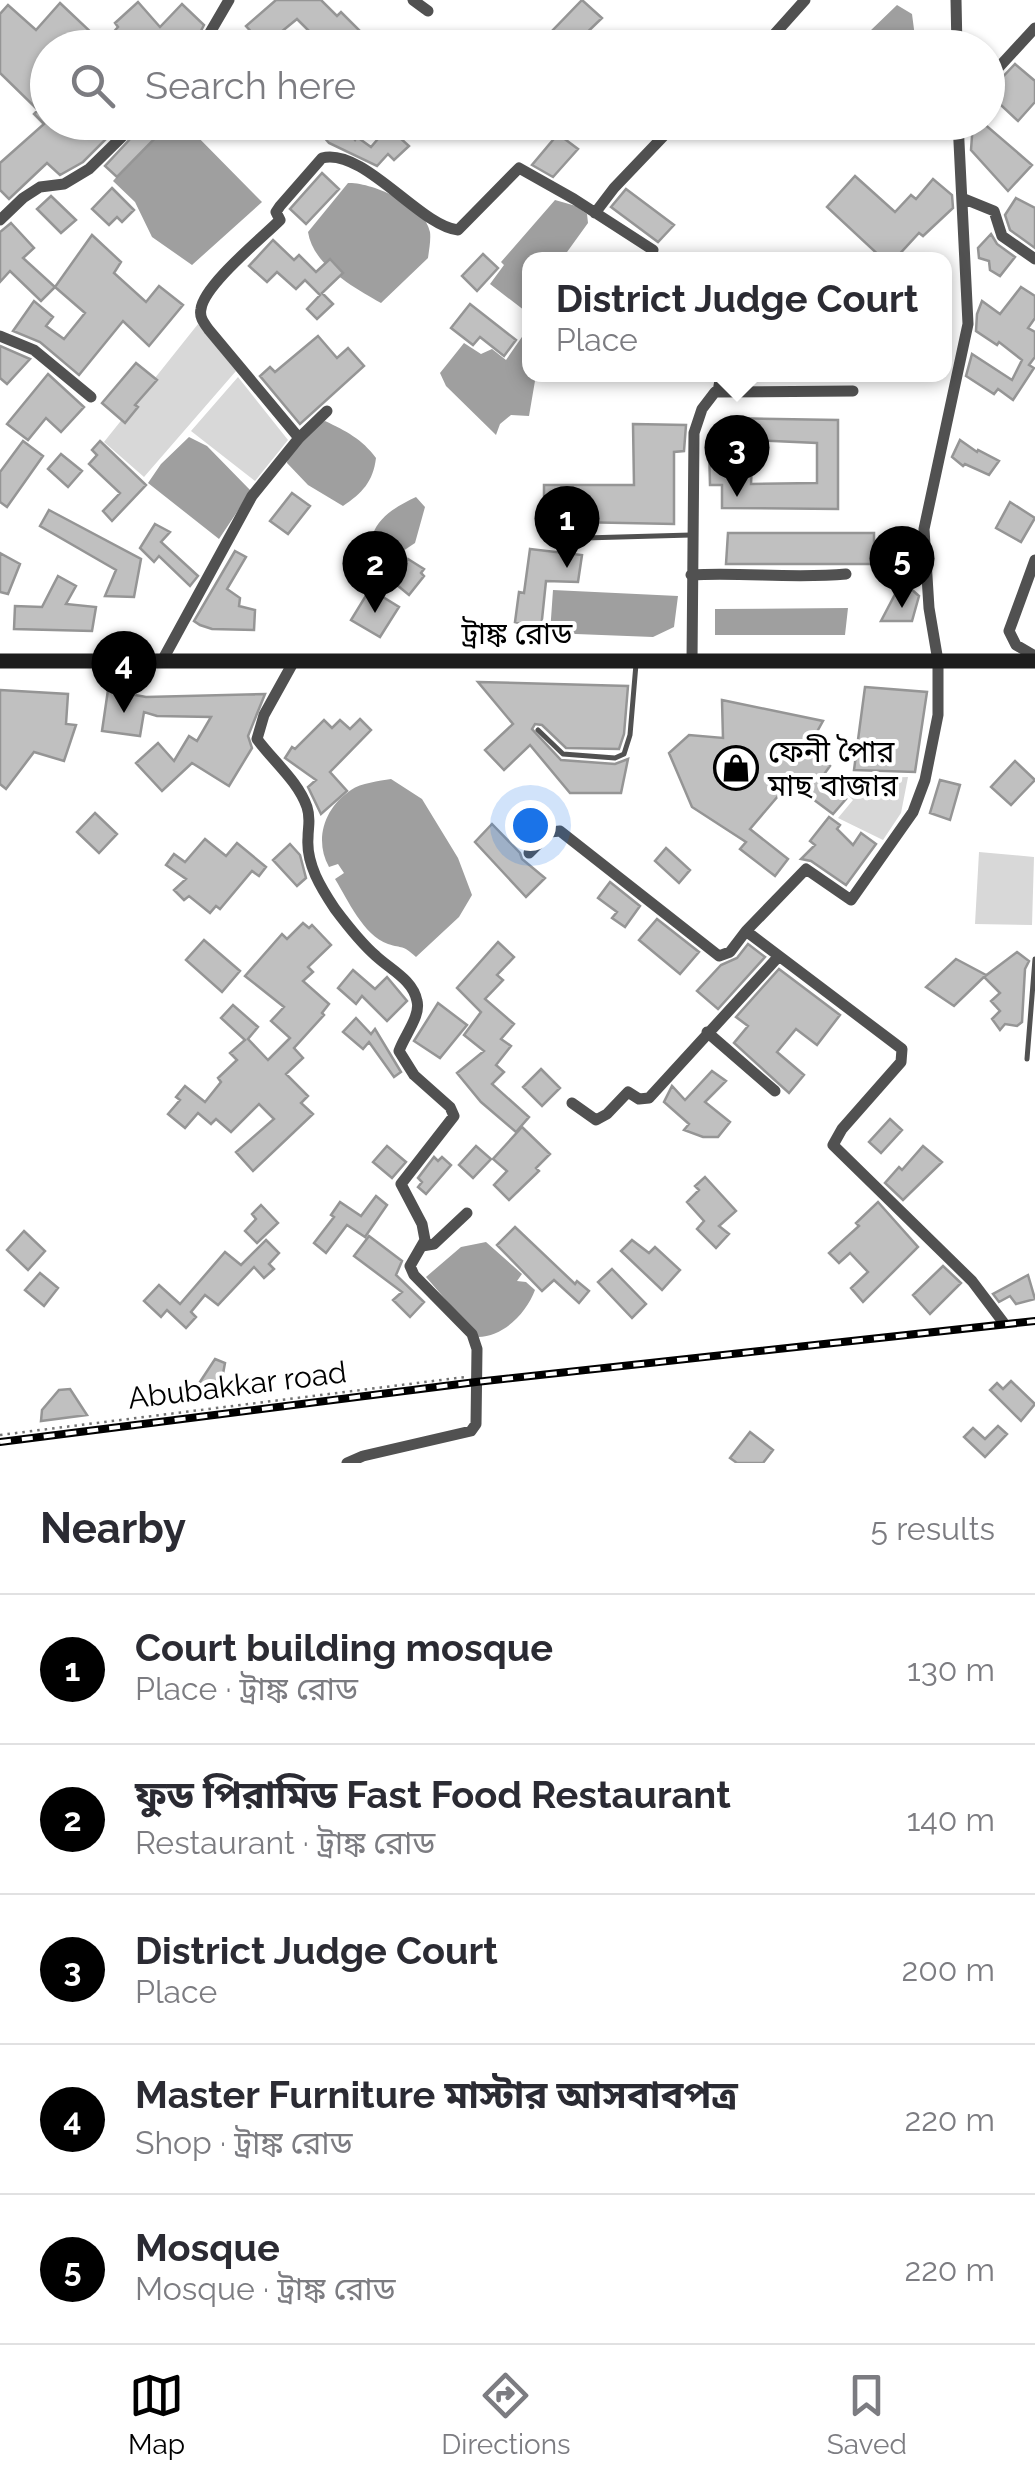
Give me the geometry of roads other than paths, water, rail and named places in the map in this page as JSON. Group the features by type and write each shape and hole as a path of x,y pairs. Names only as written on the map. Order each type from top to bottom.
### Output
{"main road":[{"name":"ট্রাঙ্ক রোড","path":"0,662 1035,659"}],"street":[{"path":"212,30 229,0"},
{"path":"413,0 428,12"},
{"path":"778,30 805,0"},
{"path":"956,0 957,30"},
{"path":"1005,61 1035,28"},
{"path":"0,220 22,198 40,188 64,184 89,169 118,140"},
{"path":"596,213 614,188 661,140"},
{"path":"528,853 550,832 560,831 719,956 730,952 806,868 848,900 854,896 913,812 925,780 938,716 938,661 924,529 968,324 959,140"},
{"path":"298,438 208,330 200,315 201,304 214,287 280,220 276,212 280,206 322,158 329,156 360,168 448,229 458,230 519,168 654,250"},
{"path":"962,198 994,210 1002,236 1035,260"},
{"path":"0,336 34,350 90,398"},
{"path":"692,661 694,433 702,408 718,392 719,382"},
{"path":"718,392 853,391"},
{"path":"162,661 252,496 298,438 328,411"},
{"path":"1035,560 1009,631 1016,645 1035,659"},
{"path":"692,575 729,573 764,578 846,574"},
{"path":"294,661 268,705 257,738 307,806 310,857 325,893 373,954 409,984 416,997 417,1013 399,1051 414,1074 454,1116 401,1184 422,1224 425,1240 410,1266 414,1275 472,1334 477,1349 476,1424 471,1431 346,1463"},
{"path":"746,930 902,1049 901,1062 842,1129 833,1145 972,1281 1004,1322"},
{"path":"572,1103 596,1120 628,1092 639,1099 650,1098 779,956"},
{"path":"707,1032 774,1090"},
{"path":"422,1246 444,1237 467,1213"}],"lane":[{"path":"549,538 691,535"},
{"path":"538,730 563,754 615,758 624,754 630,735 637,660"},
{"path":"1027,1059 1035,959"}],"railway":[{"path":"0,1442 476,1382 1035,1321"}],"place":[{"name":"District Judge Court","path":"737,497"},
{"name":"Court building mosque","path":"567,568"},
{"name":"Mosque","path":"902,608"},
{"name":"ফুড পিরামিড Fast Food Restaurant","path":"375,613"},
{"name":"Master Furniture মাস্টার আসবাবপত্র","path":"124,713"},
{"name":"ফেনী পৈার মাছ বাজার","path":"736,768"}]}
